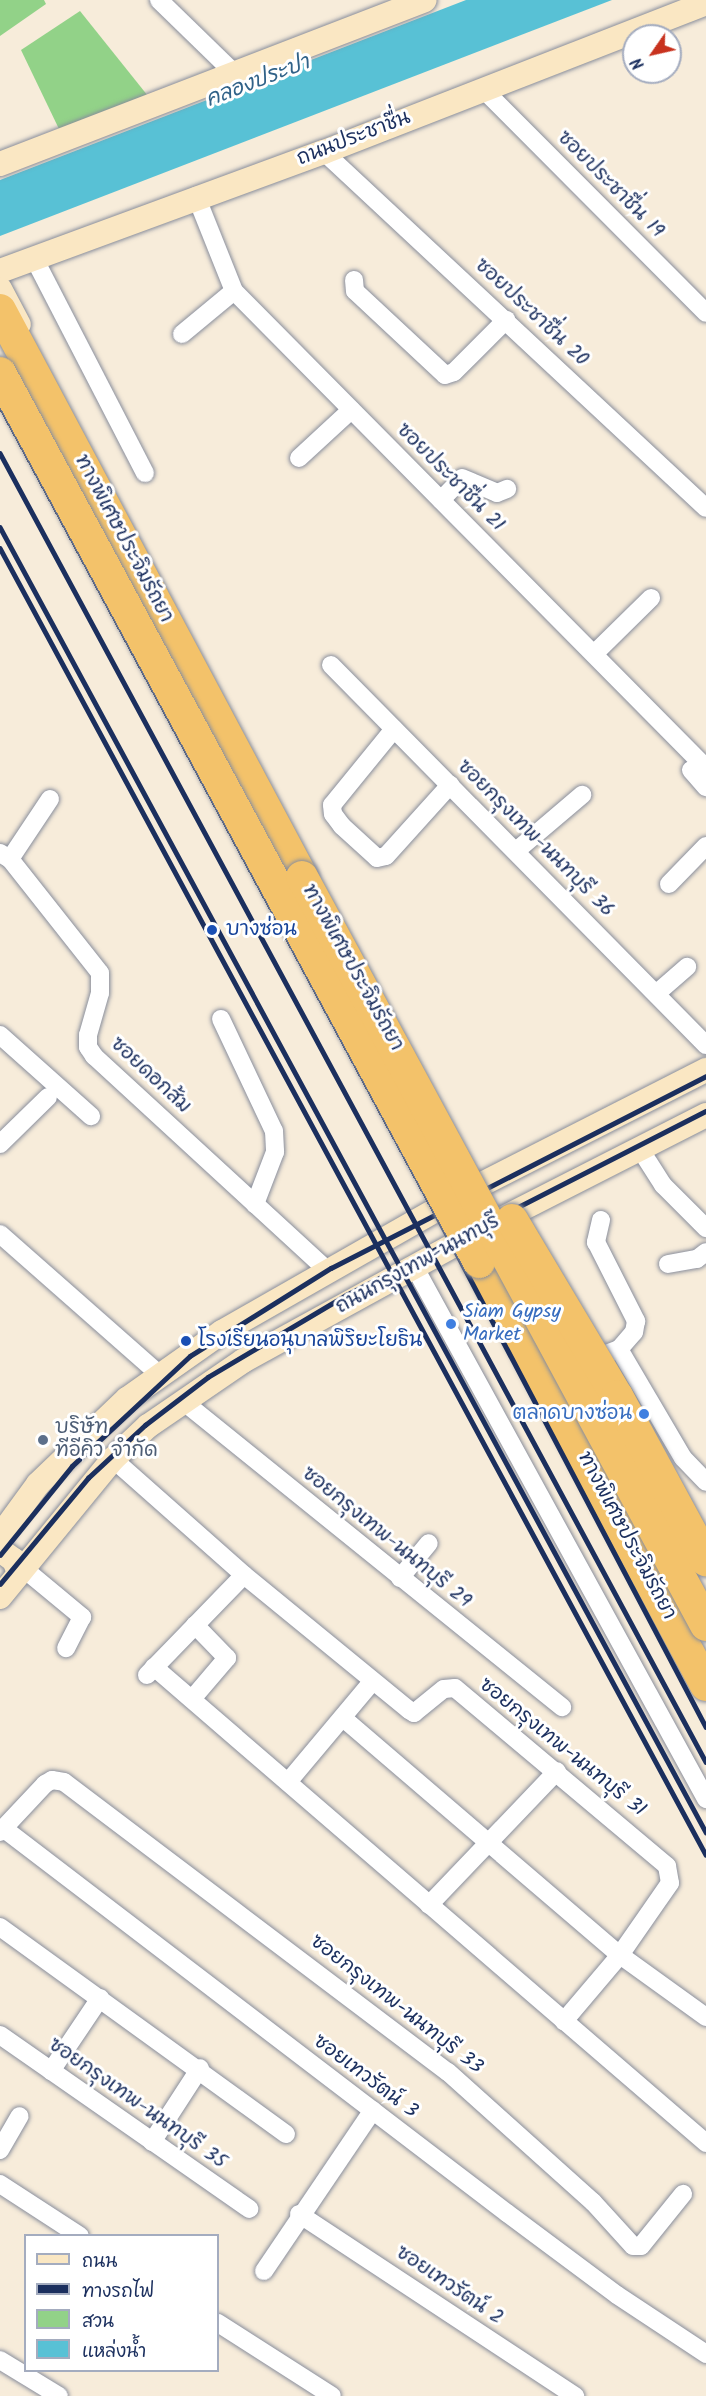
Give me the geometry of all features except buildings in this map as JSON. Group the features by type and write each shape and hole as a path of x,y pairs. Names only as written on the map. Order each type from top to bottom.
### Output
{"highway":[{"name":"ทางพิเศษประจิมรัถยา","path":"0,310 302,877 706,1625"},
{"name":"ทางพิเศษประจิมรัถยา","path":"0,373 706,1684"},
{"path":"302,877 400,1015 706,1560"}],"main road":[{"path":"0,164 423,0"},
{"name":"ถนนประชาชื่น","path":"0,271 195,196 324,152 706,3"},
{"path":"0,289 275,806 423,1073 563,1368 706,1634"},
{"name":"ถนนกรุงเทพ-นนทบุรี","path":"0,1536 38,1484 127,1399 222,1332 478,1186 706,1070"},
{"name":"ถนนกรุงเทพ-นนทบุรี","path":"0,1597 113,1459 148,1426 243,1361 494,1223 640,1149 702,1123"},
{"path":"0,1550 15,1560 21,1570"}],"street":[{"path":"159,0 234,73"},
{"name":"ซอยประชาชื่น 19","path":"483,89 706,313"},
{"name":"ซอยประชาชื่น 20","path":"324,152 706,508"},
{"name":"ซอยประชาชื่น 21","path":"195,196 234,291 594,654 698,769 706,787"},
{"path":"34,258 145,473"},
{"path":"354,280 355,291 445,375 454,372 506,320"},
{"path":"182,333 234,291"},
{"path":"299,458 351,410"},
{"path":"441,500 462,478 497,493 507,489"},
{"path":"594,654 651,598"},
{"name":"ซอยกรุงเทพ-นนทบุรี 36","path":"331,665 706,1045"},
{"path":"394,729 332,805 333,814 342,826 377,858 386,856 450,785"},
{"path":"516,851 582,795"},
{"path":"5,856 50,799"},
{"path":"669,884 705,849"},
{"name":"ซอยดอกส้ม","path":"5,856 100,973 100,993 88,1035 88,1047 94,1056 327,1271"},
{"path":"657,993 687,967"},
{"path":"221,1018 274,1131 275,1152 255,1204"},
{"path":"2,1042 91,1116"},
{"path":"0,1144 48,1097"},
{"path":"640,1149 663,1185 706,1228"},
{"path":"563,1368 619,1349 634,1332 636,1321 596,1242 601,1220"},
{"path":"0,1234 160,1375"},
{"path":"668,1264 697,1259 706,1252"},
{"path":"414,1266 706,1799"},
{"path":"619,1349 683,1458 706,1482"},
{"name":"ซอยกรุงเทพ-นนทบุรี 29","path":"184,1402 562,1707"},
{"name":"ซอยกรุงเทพ-นนทบุรี 31","path":"113,1459 243,1575 372,1682 414,1713 444,1689 455,1688 668,1866 670,1883 620,1955 564,2020"},
{"path":"400,1578 429,1543"},
{"path":"21,1570 82,1617 66,1648"},
{"path":"243,1575 151,1671 192,1699 706,2144"},
{"path":"192,1699 227,1658 195,1624"},
{"path":"288,1782 372,1682"},
{"path":"343,1719 489,1841 620,1955 706,2017"},
{"path":"429,1905 556,1771"},
{"name":"ซอยกรุงเทพ-นนทบุรี 33","path":"2,1830 52,1780 64,1782 414,2045 549,2162 633,2246 641,2246 682,2194"},
{"name":"ซอยเทวรัตน์ 3","path":"2,1830 617,2295 706,2354"},
{"path":"0,1927 200,2068 286,2134"},
{"path":"51,2071 100,1998"},
{"name":"ซอยกรุงเทพ-นนทบุรี 35","path":"0,2035 249,2210"},
{"path":"152,2142 200,2068"},
{"path":"264,2271 299,2214 373,2110"},
{"path":"0,2150 21,2116"},
{"path":"0,2184 78,2234"},
{"name":"ซอยเทวรัตน์ 2","path":"299,2214 575,2396"},
{"path":"219,2324 332,2396"},
{"path":"0,2360 59,2396"}],"green space":[{"path":"0,0 44,0 46,4 0,36"},
{"path":"80,11 152,101 59,129 21,50"}],"water":[{"name":"คลองประปา","path":"466,0 612,0 0,236 0,180"}],"railway":[{"path":"0,405 434,1210 706,1727"},
{"path":"0,453 706,1762"},
{"path":"0,527 706,1832"},
{"path":"0,548 706,1855"},
{"path":"0,1555 72,1466 190,1356 331,1268 706,1076"},
{"path":"0,1584 88,1478 145,1425 208,1377 346,1295 706,1111"}],"place":[{"name":"บางซ่อน","path":"212,930"},
{"name":"Siam Gypsy Market","path":"451,1324"},
{"name":"โรงเรียนอนุบาลพิริยะโยธิน","path":"186,1341"},
{"name":"ตลาดบางซ่อน","path":"644,1414"},
{"name":"บริษัท ทีอีคิว จำกัด","path":"43,1440"}]}
